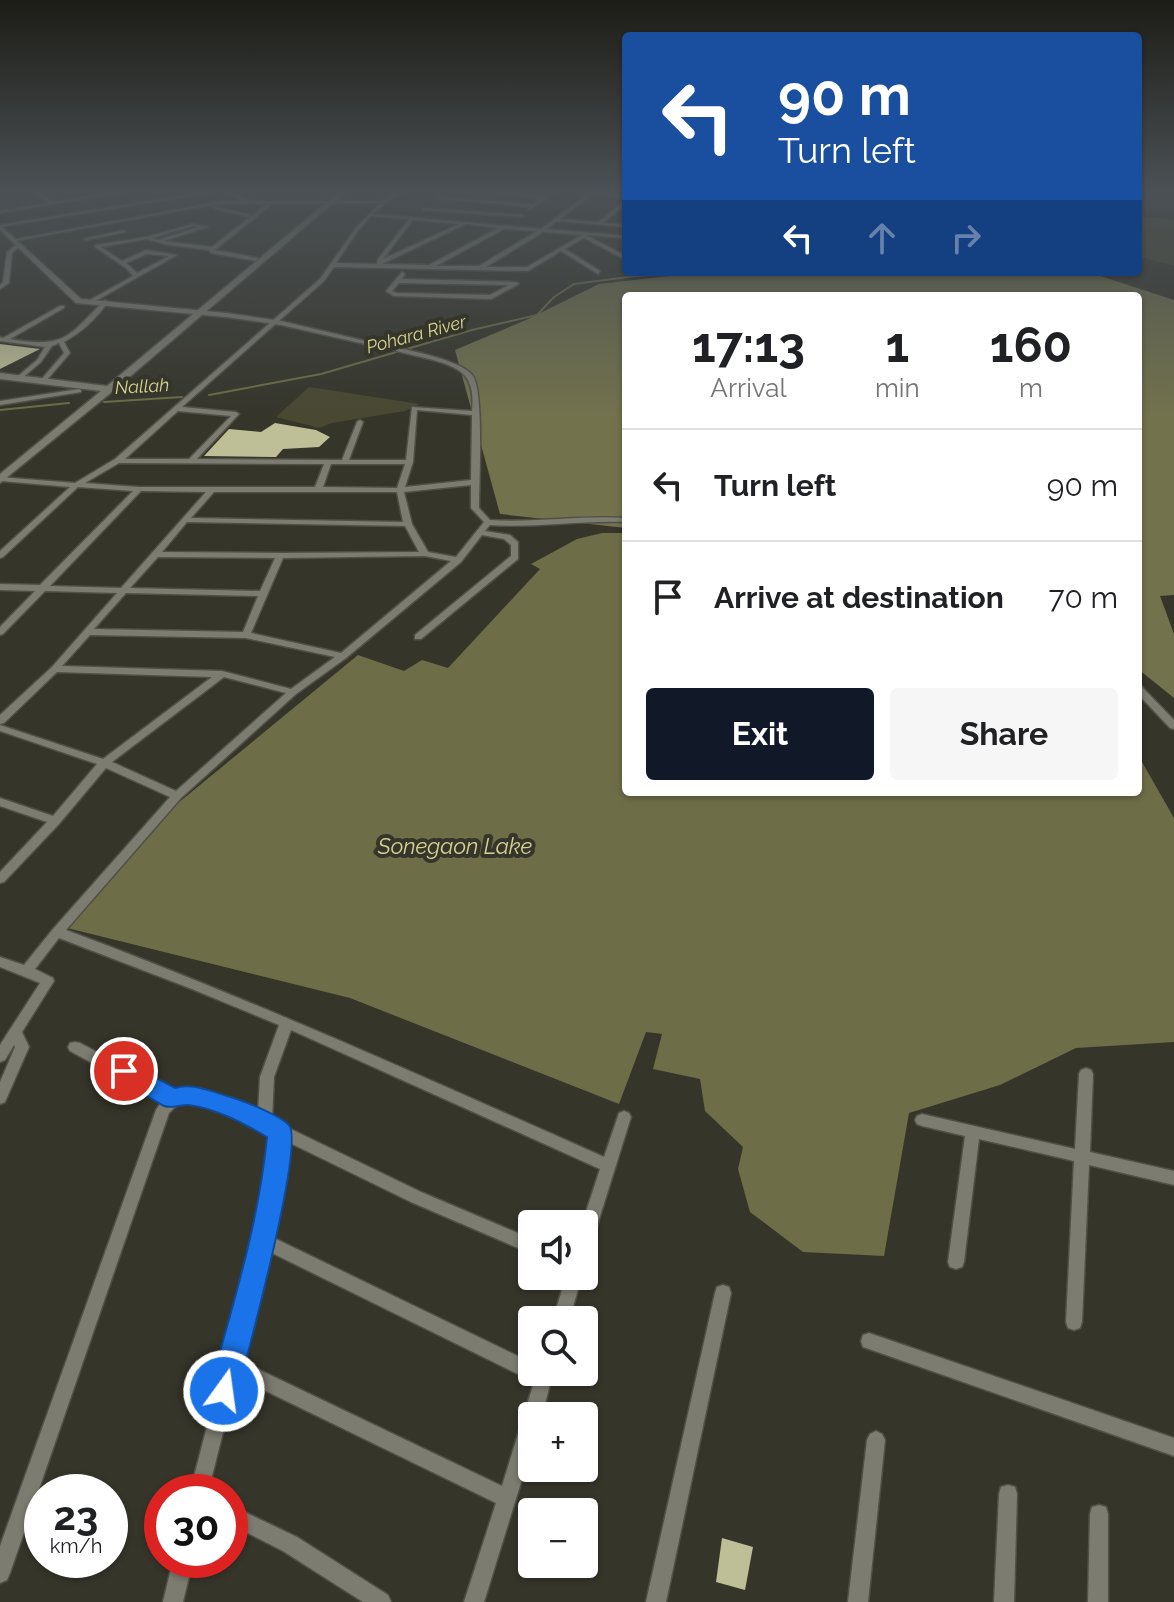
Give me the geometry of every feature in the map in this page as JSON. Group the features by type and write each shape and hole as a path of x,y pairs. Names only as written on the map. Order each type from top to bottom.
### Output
{"main road":[{"path":"196,312 247,267"},
{"path":"0,479 101,390 250,267"},
{"path":"0,379 19,378 101,390"},
{"path":"0,379 79,391 101,390"},
{"path":"0,466 101,390"}],"street":[{"path":"0,287 6,283 7,267"},
{"path":"44,267 79,301 273,322 453,364 470,376 476,395 475,508 488,522 523,526 570,519 622,520"},
{"path":"126,267 136,276"},
{"path":"92,301 153,267"},
{"path":"0,555 76,485 118,461 322,280 332,267"},
{"path":"403,267 532,267"},
{"path":"398,281 516,284 491,297 396,295 389,291 406,267"},
{"path":"479,269 483,267"},
{"path":"590,267 598,272"},
{"path":"2,339 49,345 62,343 99,313 105,302"},
{"path":"2,339 62,307"},
{"path":"43,381 67,353 62,343"},
{"path":"19,378 39,361 49,345"},
{"path":"0,403 79,391"},
{"path":"425,554 408,524 400,490 409,462 414,408 475,413"},
{"path":"176,409 236,414 190,462"},
{"path":"344,463 360,422"},
{"path":"118,461 409,462"},
{"path":"318,491 328,463"},
{"path":"0,479 139,489 318,491 400,490 475,482"},
{"path":"0,632 139,489"},
{"path":"0,721 89,632 212,489"},
{"path":"187,520 408,524"},
{"path":"27,971 57,932 177,796 293,692 343,656 458,560 488,522"},
{"path":"418,637 515,557 515,544 507,537 480,532"},
{"path":"157,554 425,554 458,560"},
{"path":"246,635 280,556"},
{"path":"0,587 263,594"},
{"path":"89,632 246,635 343,656"},
{"path":"55,669 222,674 293,692"},
{"path":"0,879 104,763 222,674"},
{"path":"1142,692 1174,726"},
{"path":"0,728 104,763 177,796"},
{"path":"0,802 55,821"},
{"path":"57,932 162,970 607,1165"},
{"path":"0,962 48,981 0,1056"},
{"path":"203,1474 263,1241 276,1172 267,1077 287,1023"},
{"path":"0,1098 22,1047 16,1033"},
{"path":"75,1047 148,1083 172,1099"},
{"path":"1074,1322 1086,1074"},
{"path":"0,1573 163,1110 172,1099 186,1094 238,1110 416,1197 518,1241"},
{"path":"594,1210 624,1117"},
{"path":"922,1120 1174,1178"},
{"path":"956,1262 973,1132"},
{"path":"263,1241 518,1362"},
{"path":"656,1602 723,1293"},
{"path":"869,1341 1174,1447"},
{"path":"230,1365 508,1499"},
{"path":"858,1602 876,1440"},
{"path":"474,1602 518,1465"},
{"path":"1004,1602 1008,1494"},
{"path":"1098,1602 1099,1514"},
{"path":"248,1523 290,1544 381,1602"},
{"path":"173,1602 179,1578"}],"shaded area":[{"path":"670,276 1100,276 1174,300 1174,595 1160,596 1174,634 1174,698 1142,672 1142,292 622,292 622,528 500,514 455,350 599,284"},
{"path":"309,387 420,404 405,411 319,428 276,417"}],"water":[{"name":"Sonegaon Lake","path":"602,533 622,533 622,796 1142,796 1142,762 1174,818 1174,1042 1076,1048 1000,1085 909,1113 884,1256 803,1252 750,1212 738,1169 743,1147 705,1111 700,1079 653,1069 662,1034 646,1032 619,1104 350,998 67,928 172,808 358,655 404,671 422,660 448,668 540,569 531,564 577,539"}],"building":[{"path":"0,344 40,349 0,369"},
{"path":"275,423 316,430 330,437 319,447 283,449 276,457 204,456 229,429 261,432"},
{"path":"722,1538 753,1547 745,1590 716,1582"}],"waterway":[{"name":"Pohara River","path":"209,395 321,374 472,330 537,315 554,297 574,284 636,276"},
{"name":"Nallah","path":"104,402 182,397"},
{"name":"Nallah","path":"0,410 69,403"}],"route":[{"path":"124,1071 172,1099 186,1094 238,1110 280,1131 263,1241 224,1391"}]}
